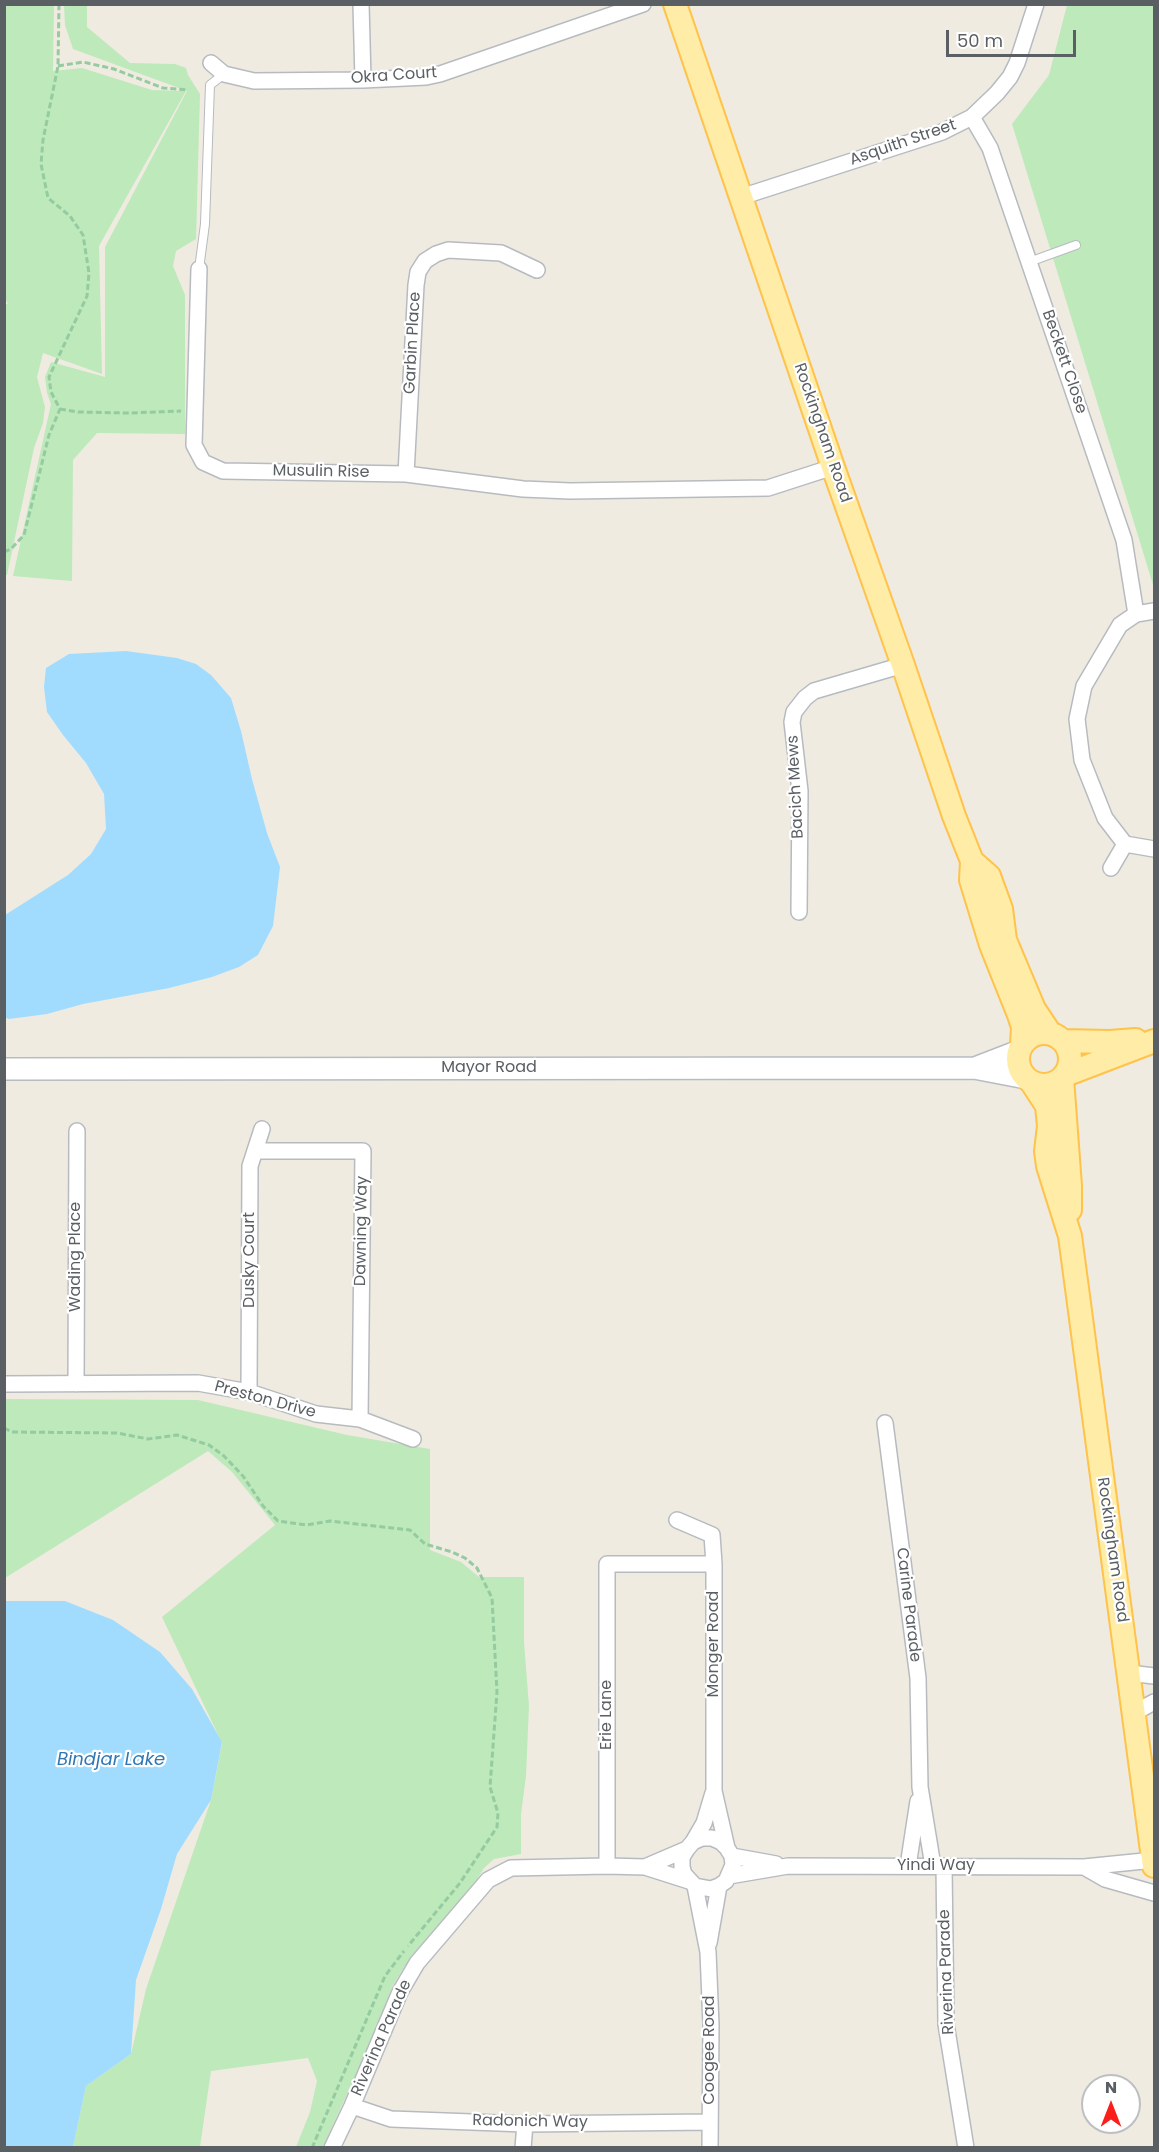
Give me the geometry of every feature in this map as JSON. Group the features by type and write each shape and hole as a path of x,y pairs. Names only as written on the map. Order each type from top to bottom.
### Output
{"main road":[{"name":"Rockingham Road","path":"675,4 833,467 954,816 972,861 971,880 991,945 1023,1027 1021,1047"},
{"name":"Rockingham Road","path":"972,861 989,876 1001,909 1005,940 1034,1009 1056,1037"},
{"path":"1034,1035 1110,1042 1155,1039 1050,1084 1029,1081 1018,1066 1021,1047 1034,1035"},
{"path":"1056,1037 1069,1056 1064,1077"},
{"name":"Mayor Road","path":"974,1068 1021,1047"},
{"name":"Mayor Road","path":"4,1069 974,1068 1029,1081"},
{"name":"Rockingham Road","path":"1064,1077 1070,1186 1070,1236 1155,1866"},
{"name":"Rockingham Road","path":"1029,1081 1047,1106 1048,1166 1070,1236"}],"street":[{"path":"361,4 363,80"},
{"name":"Okra Court","path":"212,63 224,74 254,81 411,78 440,74 643,4"},
{"name":"Asquith Street","path":"741,197 942,132 972,117 1010,77 1017,63 1036,4"},
{"name":"Beckett Close","path":"972,117 990,148 1124,540 1136,614"},
{"name":"Garbin Place","path":"406,474 416,285 418,272 425,261 448,250 501,253 537,270"},
{"name":"Musulin Rise","path":"199,269 194,445 203,462 222,471 406,474 523,489 570,491 768,488 833,467"},
{"path":"1155,611 1136,614 1120,625 1084,686 1077,719 1082,760 1105,818 1125,844 1155,849"},
{"name":"Bacich Mews","path":"799,912 800,791 792,722 794,712 814,691 903,665"},
{"path":"1112,868 1125,844"},
{"name":"Dusky Court","path":"249,1392 250,1166 262,1129"},
{"name":"Wading Place","path":"76,1384 77,1131"},
{"name":"Dawning Way","path":"255,1150 363,1150 360,1419"},
{"name":"Preston Drive","path":"4,1384 198,1383 249,1392 316,1414 360,1419 413,1439"},
{"name":"Carine Parade","path":"885,1423 918,1678 920,1787 908,1866"},
{"name":"Monger Road","path":"677,1520 712,1535 714,1791 730,1852"},
{"name":"Erie Lane","path":"607,1866 607,1564 714,1564"},
{"path":"1129,1673 1155,1676"},
{"path":"1134,1713 1155,1701"},
{"name":"Carine Parade","path":"920,1787 939,1866"},
{"name":"Monger Road","path":"690,1845 704,1823 714,1791"},
{"name":"Yindi Way","path":"645,1867 702,1838 712,1838 721,1842 730,1852 788,1866"},
{"path":"690,1845 682,1857 682,1867 692,1883"},
{"path":"724,1881 733,1865 730,1852"},
{"name":"Yindi Way","path":"488,1880 511,1868 645,1867 711,1889 724,1881 788,1866 1084,1867 1154,1860"},
{"name":"Riverina Parade","path":"939,1866 946,2024 966,2148"},
{"name":"Yindi Way","path":"1084,1867 1105,1879 1155,1893"},
{"name":"Riverina Parade","path":"332,2148 352,2106 399,1992 417,1964 488,1880"},
{"name":"Coogee Road","path":"708,1952 724,1881"},
{"name":"Coogee Road","path":"692,1883 708,1952 711,2025 710,2148"},
{"name":"Radonich Way","path":"352,2106 391,2119 525,2124 710,2122"},
{"path":"523,2148 525,2124"}],"lane":[{"name":"Musulin Rise","path":"199,269 205,224 210,85 224,74"},
{"path":"1029,262 1076,245"}],"path":[{"path":"59,4 58,66 43,140 41,164 48,198 70,216 83,235 89,273 87,296 50,377 51,392 60,409"},
{"path":"58,66 83,62 114,69 163,88 188,90"},
{"path":"60,409 78,412 129,413 195,410"},
{"path":"4,552 24,535 49,435 60,409"},
{"path":"4,1428 12,1432 117,1433 148,1439 177,1435 209,1445 224,1456 243,1476 263,1506 278,1521 307,1525 330,1521 410,1530 425,1544 465,1558 477,1568 492,1598 497,1692 490,1787 498,1813 497,1827 460,1883 385,1976 312,2148"}],"green space":[{"path":"5,5 54,5 53,71 82,68 152,90 186,91 99,246 102,374 43,353 37,377 45,407 43,423 34,448 7,575 4,575 4,304 8,304 5,298"},
{"path":"64,5 87,5 87,27 130,63 175,64 186,68 200,94 196,239 176,251 173,266 185,295 185,434 97,433 73,460 72,581 13,576 51,404 45,377 51,362 105,377 105,247 187,91 73,49 65,25"},
{"path":"1067,5 1154,5 1154,588 1012,124 1049,75"},
{"path":"5,1399 198,1400 347,1435 430,1449 430,1550 461,1562 479,1577 524,1577 524,1642 529,1706 526,1776 521,1814 521,1854 494,1859 484,1868 476,1881 404,1967 392,1987 376,2030 323,2147 296,2147 310,2112 317,2081 308,2058 211,2071 200,2147 73,2147 86,2086 131,2054 146,1989 211,1800 222,1743 162,1617 275,1525 232,1472 208,1451 5,1578"}],"water":[{"path":"126,651 177,658 196,664 211,675 231,698 267,833 280,867 273,926 258,955 239,967 212,977 169,988 83,1004 47,1014 9,1019 4,1017 5,915 68,875 91,854 106,829 104,794 86,763 47,712 44,687 46,668 69,654"},
{"name":"Bindjar Lake","path":"5,1601 65,1601 113,1620 160,1652 192,1689 222,1742 211,1800 177,1854 161,1909 136,1980 131,2054 86,2086 73,2147 5,2147"}]}
